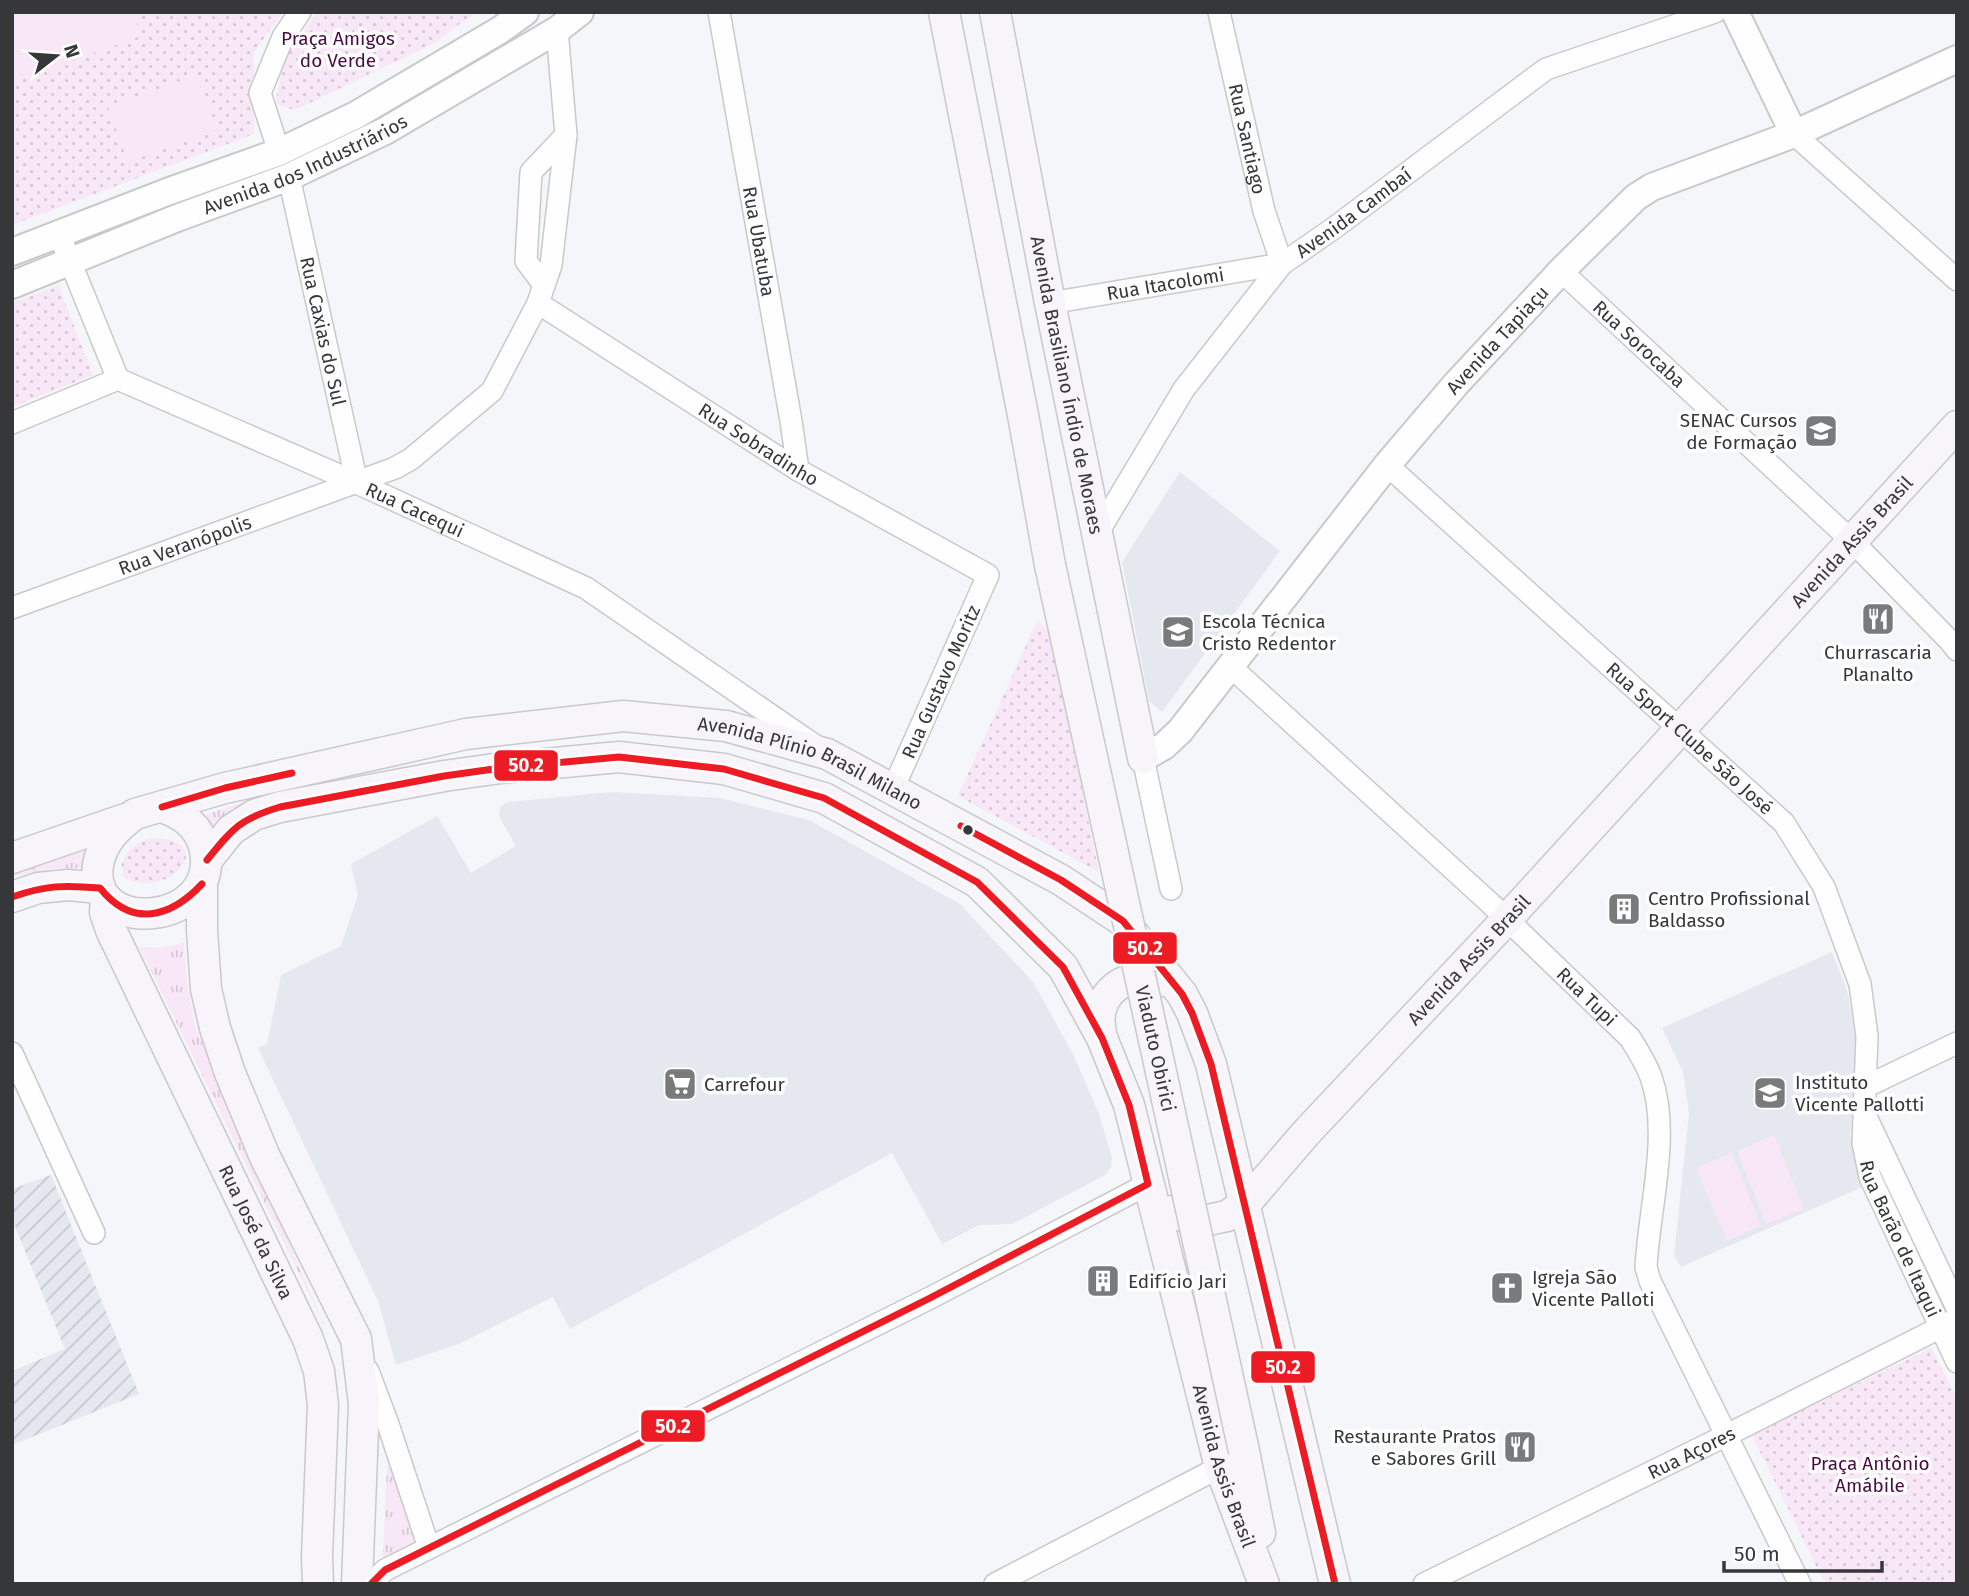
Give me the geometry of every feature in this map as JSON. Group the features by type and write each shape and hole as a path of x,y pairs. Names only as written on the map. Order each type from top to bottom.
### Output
{"main road":[{"name":"Viaduto Obirici","path":"944,12 1051,565 1232,1459"},
{"name":"Avenida Brasiliano Índio de Moraes","path":"995,12 1143,758"},
{"name":"Avenida Assis Brasil","path":"1245,1204 1306,1133 1507,919 1957,426"},
{"name":"Avenida Plínio Brasil Milano","path":"162,807 225,789 466,734 623,716 726,726 827,754 1061,880 1123,922 1182,994 1192,1013 1211,1064 1245,1204"},
{"name":"Avenida Plínio Brasil Milano","path":"204,872 231,830 254,815 281,807 501,768 619,757 724,769 824,798 977,882 1063,967 1102,1038 1129,1105 1148,1184"},
{"path":"12,897 38,888 68,886 103,893 126,911 140,914 173,908 187,901 204,872 204,845 197,831 187,819 173,810 162,807 135,814 109,837 100,855 97,874 103,893"},
{"path":"12,858 129,818"},
{"name":"Rua José da Silva","path":"204,872 206,989 215,1028 230,1073 265,1157 356,1339 364,1404 357,1584"},
{"name":"Rua José da Silva","path":"103,893 111,930 308,1339 319,1370 323,1405 317,1583"},
{"path":"1102,1038 1101,1009 1107,996 1117,986 1144,976 1171,984 1182,994"},
{"name":"Avenida Assis Brasil","path":"1148,1184 1269,1584"},
{"path":"1148,1184 1158,1199 1172,1212 1190,1219 1208,1220 1227,1216 1245,1204 1335,1584"},
{"name":"Avenida Assis Brasil","path":"1232,1459 1264,1584"}],"street":[{"path":"279,152 260,93 283,37 300,12"},
{"name":"Avenida dos Industriários","path":"12,252 279,152 356,115 500,30 525,12"},
{"name":"Avenida dos Industriários","path":"12,285 177,218 289,177 385,131 556,30 580,12"},
{"name":"Rua Ubatuba","path":"719,12 798,470"},
{"name":"Rua Santiago","path":"1219,12 1264,211 1282,264"},
{"name":"Avenida Cambaí","path":"1097,534 1184,389 1282,264 1546,69 1715,12"},
{"path":"1735,12 1794,134 1957,280"},
{"name":"Rua Veranópolis","path":"12,608 395,468 411,459 492,391 541,294 551,265 566,135 556,30"},
{"name":"Avenida Tapiaçu","path":"1143,758 1164,746 1180,731 1387,465 1457,384 1561,271 1636,197 1652,187 1794,134 1957,60"},
{"path":"327,129 339,153"},
{"path":"541,294 526,261 531,172 566,135"},
{"name":"Rua Caxias do Sul","path":"289,177 358,483"},
{"path":"12,423 118,379 59,234"},
{"name":"Rua Itacolomi","path":"1051,303 1282,264"},
{"name":"Rua Sorocaba","path":"1561,271 1853,542 1957,650"},
{"name":"Rua Sobradinho","path":"541,294 798,470 989,575"},
{"name":"Rua Cacequi","path":"118,379 358,483 586,588 827,754"},
{"name":"Rua Sport Clube São José","path":"1387,465 1784,823 1824,887 1860,984 1867,1036 1865,1087"},
{"name":"Rua Gustavo Moritz","path":"893,789 989,575"},
{"name":"Rua Tupi","path":"1231,667 1507,919 1630,1038 1642,1057 1651,1076 1658,1102 1660,1127 1646,1267 1650,1281 1800,1584"},
{"path":"1143,758 1171,889"},
{"path":"1865,1087 1957,1043"},
{"path":"12,1054 94,1233"},
{"name":"Rua Barão de Itaqui","path":"1865,1087 1863,1143 1870,1177 1948,1323 1957,1362"},
{"name":"Rua Barão de Itaqui","path":"1864,1112 1957,1308"},
{"path":"371,1584 385,1570 930,1297 1148,1184"},
{"name":"Rua Açores","path":"1424,1584 1948,1323"},
{"name":"Rua José da Silva","path":"356,1339 388,1423 429,1548"},
{"path":"995,1584 1232,1459"}],"shaded area":[{"name":"Escola Técnica Cristo Redentor","path":"1180,472 1280,551 1162,712 1149,701 1122,562"},
{"name":"Carrefour","path":"612,792 720,798 809,820 960,904 1033,982 1073,1054 1099,1114 1112,1158 1111,1168 1105,1175 1012,1224 979,1225 942,1244 892,1153 570,1329 553,1297 459,1344 396,1365 378,1301 258,1048 267,1044 281,975 341,946 358,895 351,864 437,816 471,873 516,846 499,816 500,807 507,802"},
{"name":"Instituto Vicente Pallotti","path":"1832,952 1847,990 1859,1051 1850,1135 1869,1184 1681,1267 1674,1256 1689,1113 1683,1072 1662,1028"},
{"path":"51,1175 139,1394 12,1445 12,1371 65,1349 12,1219 12,1189"}],"green space":[{"path":"12,12 283,12 254,52 254,134 12,225"},
{"path":"12,12 133,12 141,36 12,83"},
{"name":"Praça Amigos do Verde","path":"317,12 476,12 434,43 295,110 275,104 285,58"},
{"path":"196,75 216,130 128,162 108,107"},
{"path":"58,285 93,375 12,407 12,303"},
{"path":"1037,621 1049,631 1099,872 958,796"},
{"path":"252,799 223,819 210,835 198,817"},
{"path":"100,836 86,869 58,869 12,877 12,869"},
{"path":"155,838 174,842 184,849 186,858 181,868 157,882 141,883 125,878 121,867 129,851 137,844"},
{"path":"184,942 195,1026 328,1333 139,946 162,947"},
{"path":"1774,1135 1804,1209 1766,1224 1737,1151"},
{"path":"1732,1153 1761,1226 1727,1241 1696,1168"},
{"name":"Praça Antônio Amábile","path":"1931,1348 1957,1399 1957,1584 1825,1584 1752,1435"},
{"path":"389,1463 420,1541 385,1561 383,1558"}],"transit line":[{"name":"50.2","path":"207,860 238,826 255,816 280,807 501,768 619,757 724,769 824,798 977,882 1063,967 1102,1038 1129,1105 1148,1184 930,1298 385,1570 371,1584"},
{"name":"50.2","path":"162,807 225,788 292,773"},
{"name":"50.2","path":"961,826 1061,880 1123,921 1182,994 1192,1013 1211,1064 1335,1584"},
{"name":"50.2","path":"12,897 56,887 100,888 112,901 125,909 151,914 177,905 202,884"}],"place":[{"name":"SENAC Cursos de Formação","path":"1821,431"},
{"name":"Churrascaria Planalto","path":"1878,619"},
{"name":"Escola Técnica Cristo Redentor","path":"1178,632"},
{"name":"Centro Profissional Baldasso","path":"1624,909"},
{"name":"Carrefour","path":"680,1084"},
{"name":"Instituto Vicente Pallotti","path":"1770,1093"},
{"name":"Edifício Jari","path":"1103,1281"},
{"name":"Igreja São Vicente Palloti","path":"1507,1288"},
{"name":"Restaurante Pratos e Sabores Grill","path":"1520,1447"}]}
